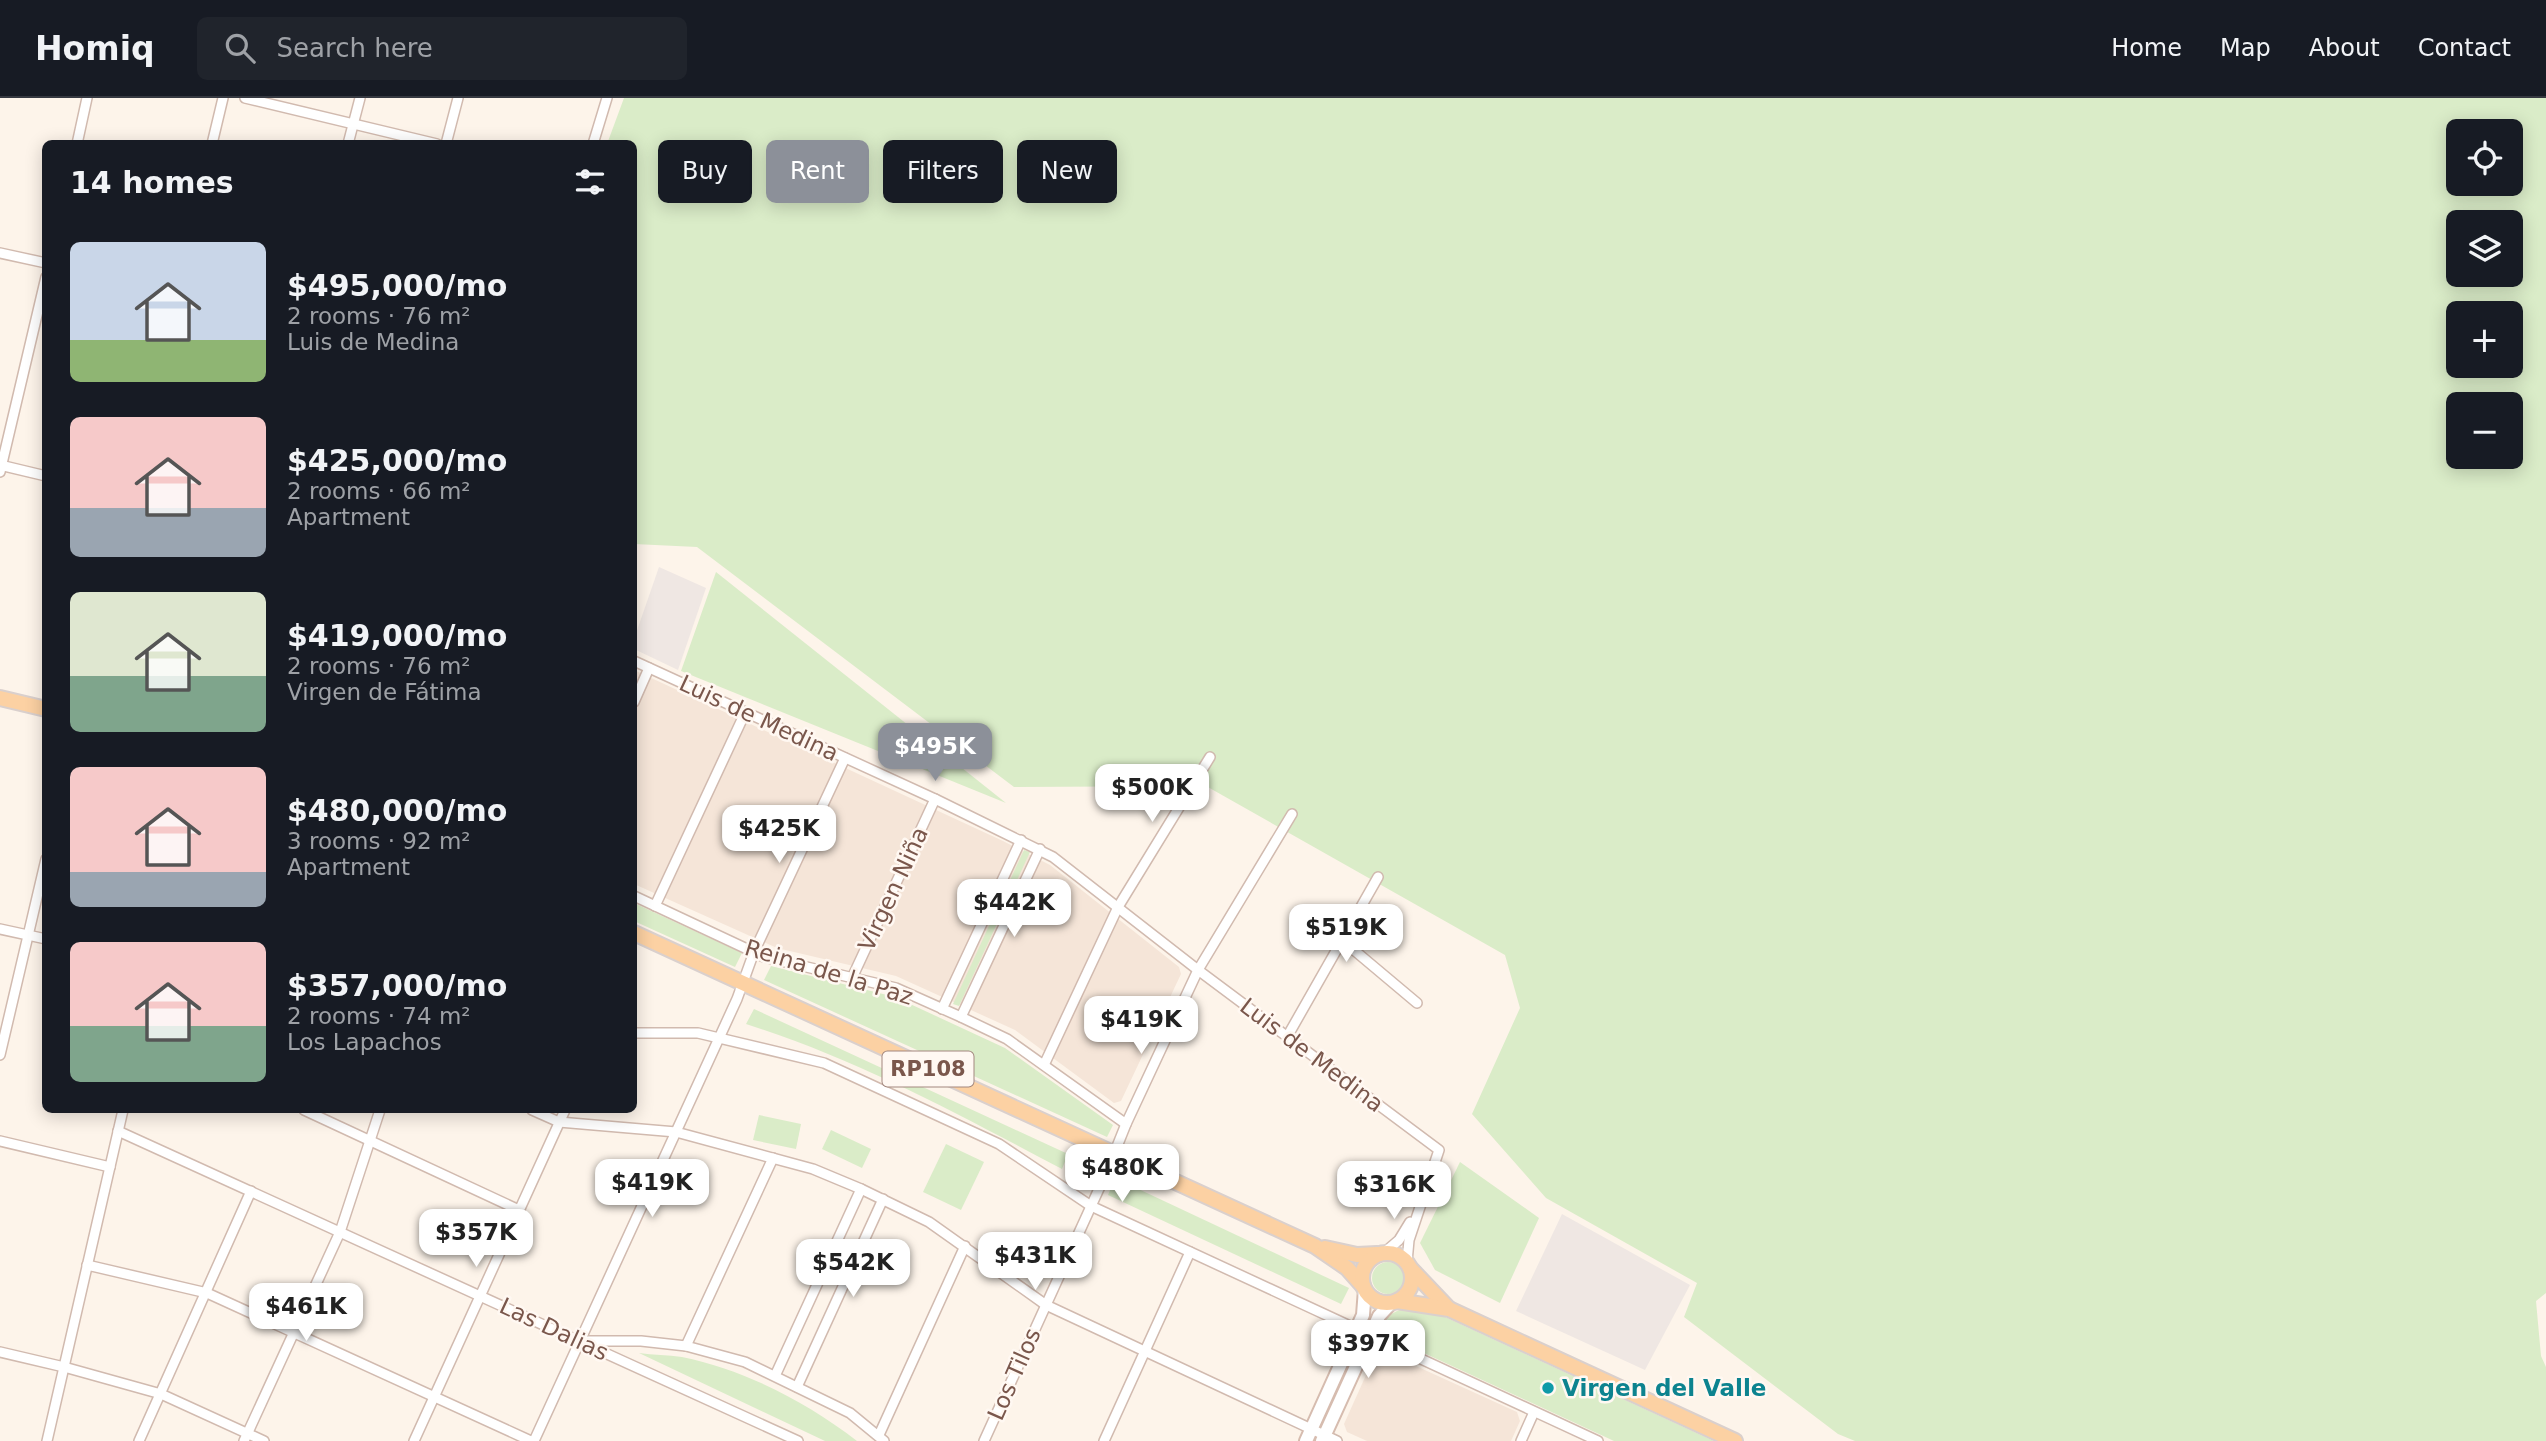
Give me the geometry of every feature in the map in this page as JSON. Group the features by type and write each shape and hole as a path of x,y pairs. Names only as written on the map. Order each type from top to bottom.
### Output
{"main road":[{"path":"0,698 42,708"},
{"name":"RP108","path":"637,934 1315,1246 1347,1268 1376,1300 1424,1303 1448,1308 1735,1441"},
{"name":"RP108","path":"1315,1246 1357,1255 1397,1254 1448,1308"},
{"path":"1308,1435 1365,1308 1362,1278 1366,1263 1382,1253"},
{"path":"1328,1439 1384,1308 1409,1290 1412,1282 1408,1264"}],"street":[{"path":"78,140 87,98"},
{"path":"213,140 223,98"},
{"path":"245,98 421,140"},
{"path":"349,140 360,98"},
{"path":"447,140 458,98"},
{"path":"594,140 607,98"},
{"path":"0,253 42,262"},
{"path":"42,294 1,467 42,475"},
{"name":"Luis de Medina","path":"637,662 1040,849 1439,1150 1420,1206"},
{"path":"637,695 649,668"},
{"path":"655,906 746,713"},
{"path":"1044,1065 1118,907 1210,757"},
{"path":"87,1265 207,1293 533,1441 743,984 754,952 845,758"},
{"name":"Virgen Niña","path":"852,978 935,799"},
{"name":"Los Tilos","path":"984,1441 1198,970 1292,814"},
{"path":"942,1009 1021,840"},
{"path":"961,1017 1040,849"},
{"path":"0,1055 42,876"},
{"path":"1287,1037 1378,877"},
{"name":"Reina de la Paz","path":"637,897 754,952 896,988 961,1017 1007,1039 1126,1124"},
{"path":"0,929 42,938"},
{"path":"1342,940 1417,1003"},
{"path":"637,1033 698,1033 824,1063 999,1144 1091,1206 1598,1441"},
{"path":"47,1441 122,1113"},
{"path":"311,1113 519,1210"},
{"path":"246,1437 340,1232 379,1113"},
{"path":"539,1113 559,1122 676,1132 813,1169 929,1222 1046,1305 1308,1435 1328,1439"},
{"path":"414,1441 564,1113"},
{"name":"Las Dalias","path":"118,1131 798,1441"},
{"path":"0,1141 110,1167"},
{"path":"686,1346 773,1158"},
{"path":"775,1376 861,1189"},
{"path":"139,1441 251,1191"},
{"path":"797,1387 883,1199"},
{"path":"1382,1253 1399,1240 1420,1206"},
{"path":"1408,1264 1409,1240 1420,1206"},
{"path":"580,1341 641,1341 686,1346 745,1362 850,1413 881,1438 965,1246"},
{"path":"1104,1441 1191,1252"},
{"path":"0,1352 160,1394 246,1437 264,1441"},
{"path":"1521,1441 1534,1412"}],"shaded area":[{"path":"659,567 706,588 678,670 637,650 637,630"},
{"path":"637,671 1050,865 1179,967 1181,974 1121,1101 1114,1103 1015,1030 896,976 777,948 637,885"},
{"path":"1562,1214 1690,1285 1645,1370 1516,1311"},
{"path":"1383,1351 1517,1412 1520,1421 1511,1441 1367,1441 1347,1432 1344,1424 1376,1353"}],"green space":[{"path":"624,98 2546,98 2546,1293 2536,1301 2541,1356 2546,1367 2546,1441 1855,1441 1838,1434 1684,1317 1697,1283 1546,1198 1472,1114 1520,1008 1505,955 1206,786 1014,787 697,547 637,544 637,140 608,140"},
{"path":"716,572 1006,803 681,671"},
{"path":"1024,850 1030,852 959,1006 953,1004"},
{"path":"637,904 742,953 735,967 637,922"},
{"path":"771,966 895,997 1005,1048 1113,1125 1107,1137 764,980"},
{"path":"754,1009 1068,1154 1062,1169 868,1071 746,1024"},
{"path":"759,1115 801,1124 796,1149 753,1140"},
{"path":"831,1130 871,1149 862,1168 822,1149"},
{"path":"946,1144 984,1162 961,1210 923,1192"},
{"path":"1460,1162 1539,1218 1500,1303 1435,1270 1420,1243"},
{"path":"1115,1178 1349,1288 1341,1304 1108,1195"},
{"path":"1388,1262 1399,1267 1404,1278 1399,1289 1388,1294 1377,1289 1372,1278 1377,1267"},
{"path":"1409,1307 1430,1310 1714,1441 1614,1441 1381,1331 1384,1321 1394,1312"},
{"path":"639,1353 682,1357 752,1379 817,1413 857,1441 825,1441"}],"place":[{"name":"Virgen del Valle","path":"1548,1388"}]}
